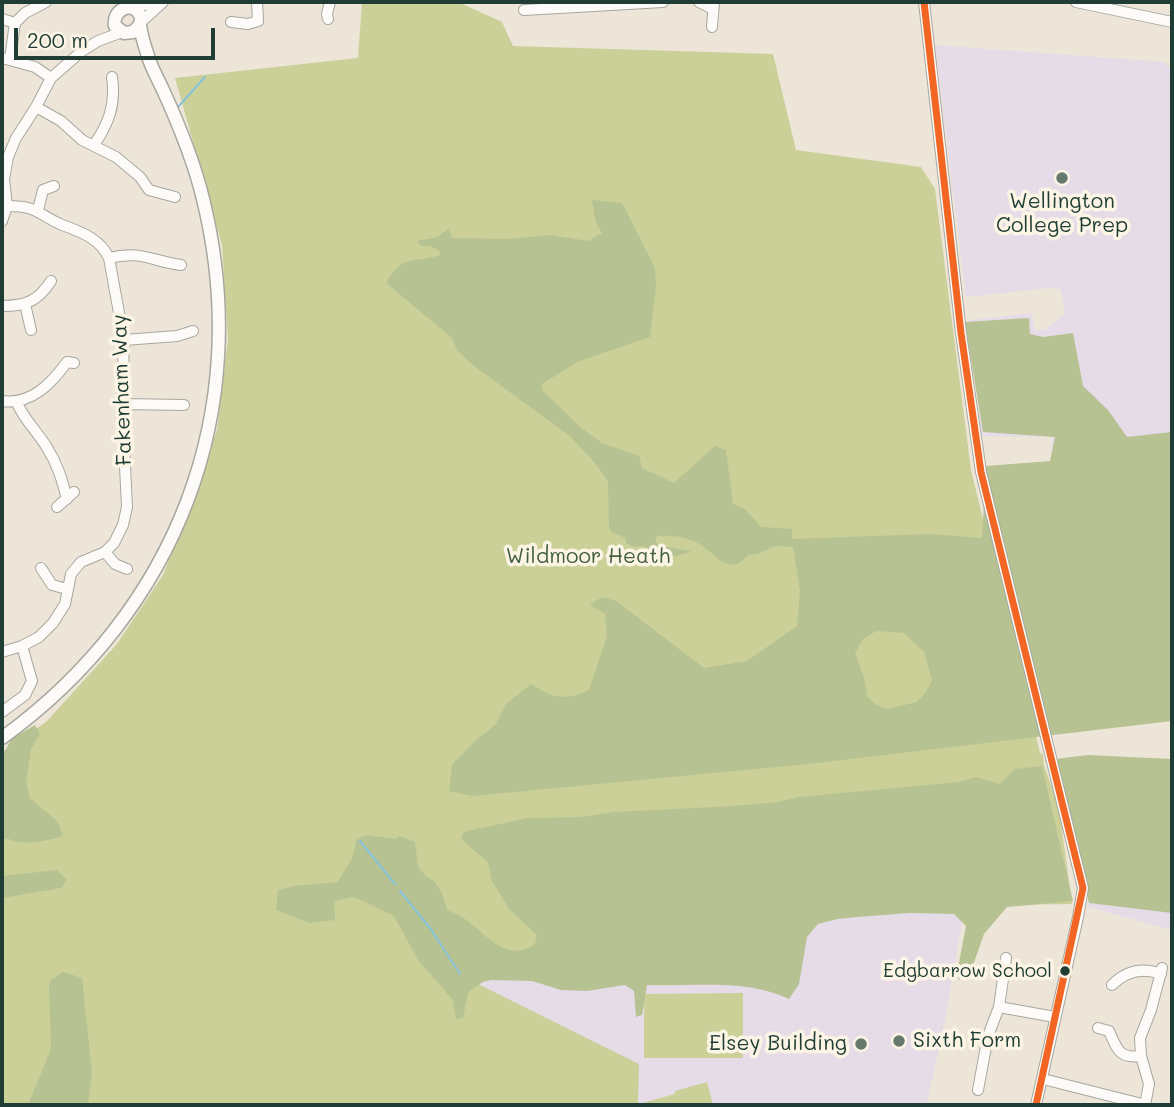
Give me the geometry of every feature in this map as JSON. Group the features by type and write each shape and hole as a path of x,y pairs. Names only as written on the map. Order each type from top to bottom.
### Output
{"main road":[{"path":"110,2 119,26 148,57"},
{"path":"2,738 44,706 79,673 131,608 154,571 179,521 196,477 206,439 219,354 218,286 212,241 194,165 148,57 139,13 127,5 119,10 119,26"},
{"path":"119,26 135,31 140,23"}],"street":[{"path":"46,2 25,13 15,23 6,59 35,66 51,78"},
{"path":"127,5 157,2"},
{"path":"140,23 163,2"},
{"path":"231,22 248,24 258,21 257,2"},
{"path":"328,19 330,2"},
{"path":"523,10 580,4 663,2"},
{"path":"700,2 713,5 712,26"},
{"path":"923,2 961,333 979,463 1082,895 1036,1105"},
{"path":"1076,2 1172,22"},
{"path":"2,19 15,23"},
{"path":"2,220 8,206 4,180 5,157 51,78 63,65 119,26"},
{"path":"94,145 110,117 113,104 112,77"},
{"path":"36,107 61,121 82,140 130,167 149,190 175,197"},
{"path":"38,210 43,190 54,186"},
{"path":"8,206 38,210 56,222 95,240 109,258 146,255 162,262 181,265"},
{"name":"Fakenham Way","path":"2,652 39,637 53,623 65,604 71,574 81,562 105,552 123,525 127,508 122,404 124,340 109,258"},
{"path":"2,306 25,304 42,294 51,281"},
{"path":"25,304 31,330"},
{"path":"124,340 158,338 193,331"},
{"path":"2,401 17,403 52,383 67,362 74,363"},
{"path":"17,403 23,418 45,443 71,496 57,507"},
{"path":"122,404 184,405"},
{"path":"105,552 115,564 127,569"},
{"path":"41,568 52,585 67,589"},
{"path":"2,712 25,695 32,681 22,646"},
{"path":"978,1090 988,1036 999,1007 1006,958"},
{"path":"1043,1079 1146,1105 1149,1084 1141,1056 1140,1038 1162,971 1129,972 1121,975 1112,985"},
{"path":"999,1007 1055,1017"},
{"path":"1098,1028 1109,1031 1120,1053 1128,1058 1141,1056"}],"shaded area":[{"name":"Wellington College Prep","path":"935,45 1166,62 1166,66 1172,67 1172,444 1138,469 1051,457 1052,437 982,436 968,320 1032,313 1035,331 1047,329 1064,314 1063,299 1060,289 1050,288 966,297"},
{"path":"1172,867 1172,930 1088,907 1089,896"},
{"name":"Edgbarrow School","path":"772,904 965,906 942,1036 927,1102 924,1105 455,1105 461,975"}],"green space":[{"name":"Wildmoor Heath","path":"362,2 458,2 502,22 513,46 773,54 796,150 921,167 935,189 971,470 1040,753 1043,754 1044,765 1059,808 1072,904 842,904 462,976 639,1064 638,1105 2,1105 2,752 46,722 117,644 163,575 217,430 228,339 222,245 175,78 358,58"},
{"path":"592,200 622,203 655,268 656,287 650,337 577,362 542,384 542,390 580,427 602,443 639,456 642,468 674,483 715,446 726,450 733,504 745,509 761,527 792,529 792,539 931,534 982,538 986,466 1050,461 1055,437 983,432 965,322 1029,318 1030,334 1043,337 1073,333 1083,386 1108,410 1127,437 1172,432 1172,721 808,764 473,796 449,791 452,765 495,725 506,704 531,684 560,697 589,690 607,636 605,614 590,605 602,597 616,601 704,668 747,661 797,626 800,591 793,547 775,546 758,554 748,555 735,564 729,564 701,545 679,537 657,536 655,541 660,546 691,551 670,557 643,546 634,547 627,544 625,538 609,528 608,481 595,463 570,436 474,366 458,351 451,337 386,283 404,263 440,255 439,251 430,246 421,246 417,241 438,237 449,228 452,238 508,239 550,235 588,241 602,233 596,223","holes":["876,631 904,633 924,652 932,680 917,702 887,709 875,704 867,696 855,653 863,639"]},
{"path":"35,725 40,734 31,749 26,783 30,798 58,822 63,836 29,842 2,839 2,758 11,739"},
{"path":"1088,755 1172,759 1172,913 1089,903 1055,759"},
{"path":"1042,766 1073,901 1007,907 984,934 972,968 959,980 957,973 966,926 954,914 910,913 857,917 818,924 807,937 799,984 789,999 772,992 737,986 647,985 642,1015 636,1017 634,991 625,985 587,991 561,990 532,981 491,980 468,992 463,1018 456,1019 453,1000 418,960 394,916 354,897 334,901 335,920 309,923 276,910 278,890 338,882 353,856 356,840 366,835 396,839 399,836 415,842 418,867 435,882 442,893 447,910 460,916 496,944 514,951 535,944 537,935 509,909 492,881 488,862 462,840 462,834 467,831 528,818 582,817 614,812 778,802 799,797 959,782 976,777 1000,784 1015,769"},
{"path":"57,870 67,880 61,888 2,898 2,876"},
{"path":"63,972 82,978 92,1072 88,1105 28,1105 51,1049 49,985 51,980"},
{"path":"743,993 743,1058 644,1058 644,994"},
{"path":"707,1082 713,1105 642,1103 675,1094 675,1091"}],"waterway":[{"path":"178,107 205,77"},
{"path":"360,841 395,884"},
{"path":"400,891 430,928 460,974"}],"transit line":[{"path":"924,2 961,333 981,472 1083,888 1036,1105"}],"place":[{"name":"Wellington College Prep","path":"1062,178"},
{"name":"Edgbarrow School","path":"1065,971"},
{"name":"Sixth Form","path":"899,1041"},
{"name":"Elsey Building","path":"861,1044"}]}
